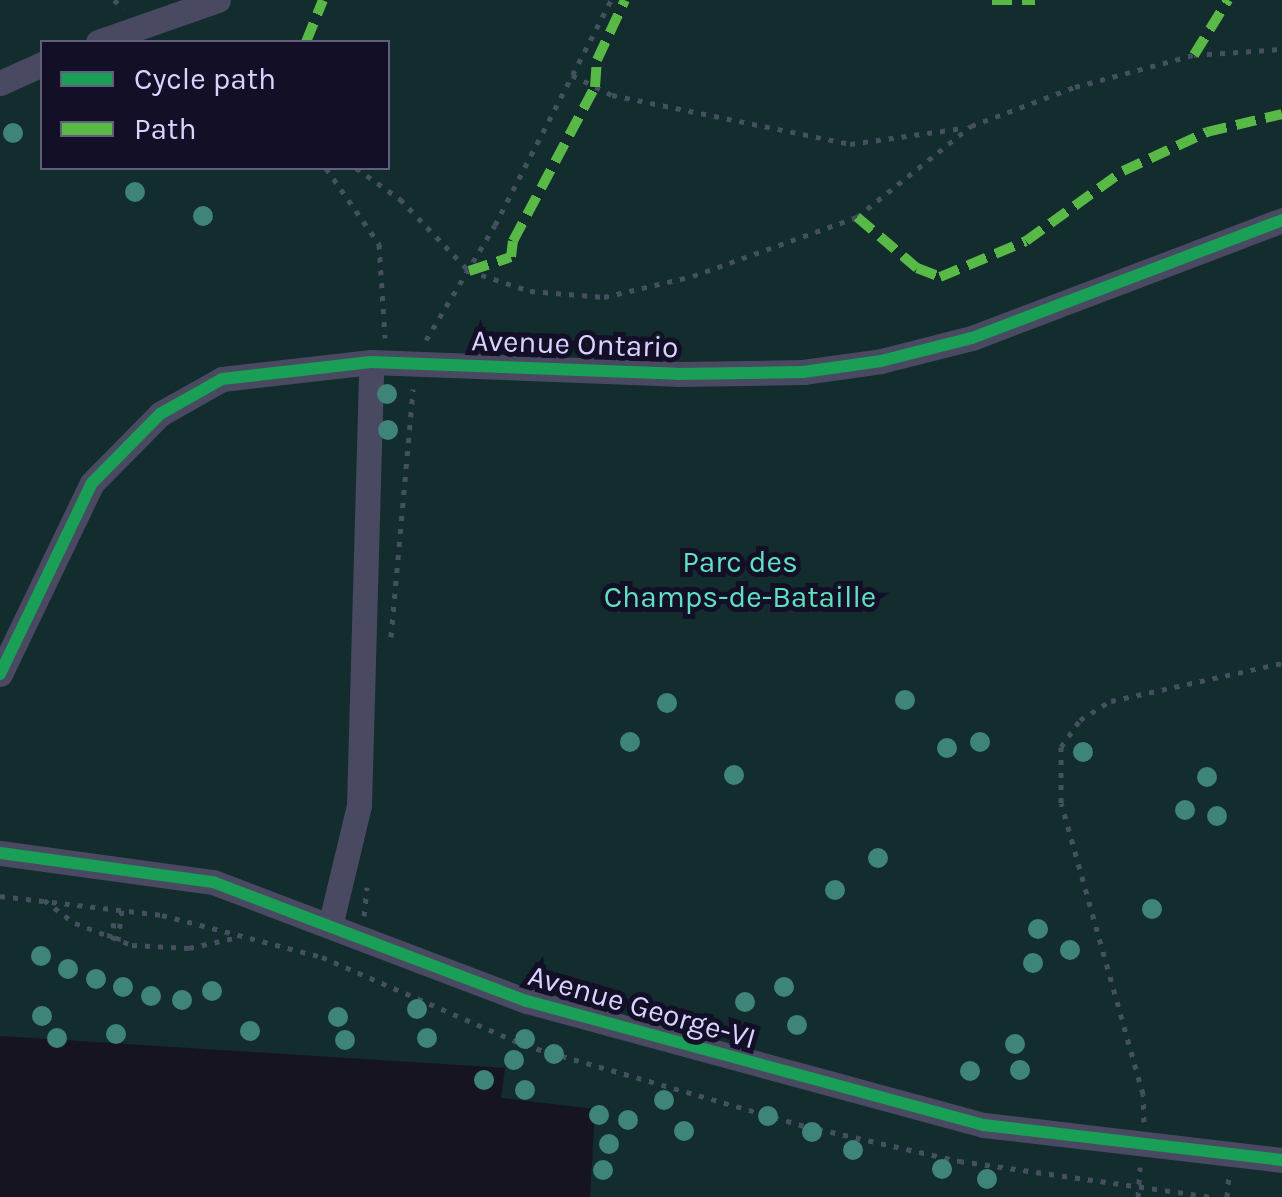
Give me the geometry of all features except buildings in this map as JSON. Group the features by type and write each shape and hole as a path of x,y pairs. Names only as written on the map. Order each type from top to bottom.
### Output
{"street":[{"path":"104,40 218,0"},
{"path":"0,84 40,65"},
{"name":"Avenue Ontario","path":"0,674 92,484 160,414 222,379 378,361 676,374 802,372 880,361 1003,327 1282,220"},
{"path":"331,922 359,805 378,361"},
{"name":"Avenue George-VI","path":"0,853 213,882 331,922 527,1001 668,1044 984,1125 1142,1147 1282,1160"}],"path":[{"path":"390,643 418,363 495,225 610,0"},
{"path":"572,75 612,95 850,144 970,126 1128,71 1194,55 1282,49"},
{"path":"359,170 400,199 469,272 569,296 646,291 858,217 970,126"},
{"path":"327,170 379,244 378,361"},
{"path":"1138,1194 1143,1094 1062,803 1061,747 1080,720 1110,701 1282,663"},
{"path":"360,974 368,880"},
{"path":"0,896 122,909 242,936 360,974 524,1045 712,1103 959,1161 1138,1194 1213,1197"},
{"path":"44,900 118,941 172,948 242,936"},
{"path":"118,941 122,909"},
{"path":"109,938 112,925 120,926"}],"green space":[{"name":"Parc des Champs-de-Bataille","path":"0,0 1282,0 1282,1197 590,1197 595,1109 501,1098 505,1068 0,1036"}],"marked path":[{"path":"307,40 323,0"},
{"path":"469,271 511,257 513,241 595,87 597,60 625,0"},
{"path":"992,0 1035,0"},
{"path":"1194,55 1228,0"},
{"path":"857,217 917,268 940,277 1026,241 1123,171 1207,132 1282,114"}],"cycle path":[{"path":"0,674 92,483 160,414 222,379 371,362 677,374 803,372 881,361 972,338 1282,220"},
{"path":"0,853 213,882 527,1001 984,1125 1282,1160"}]}
